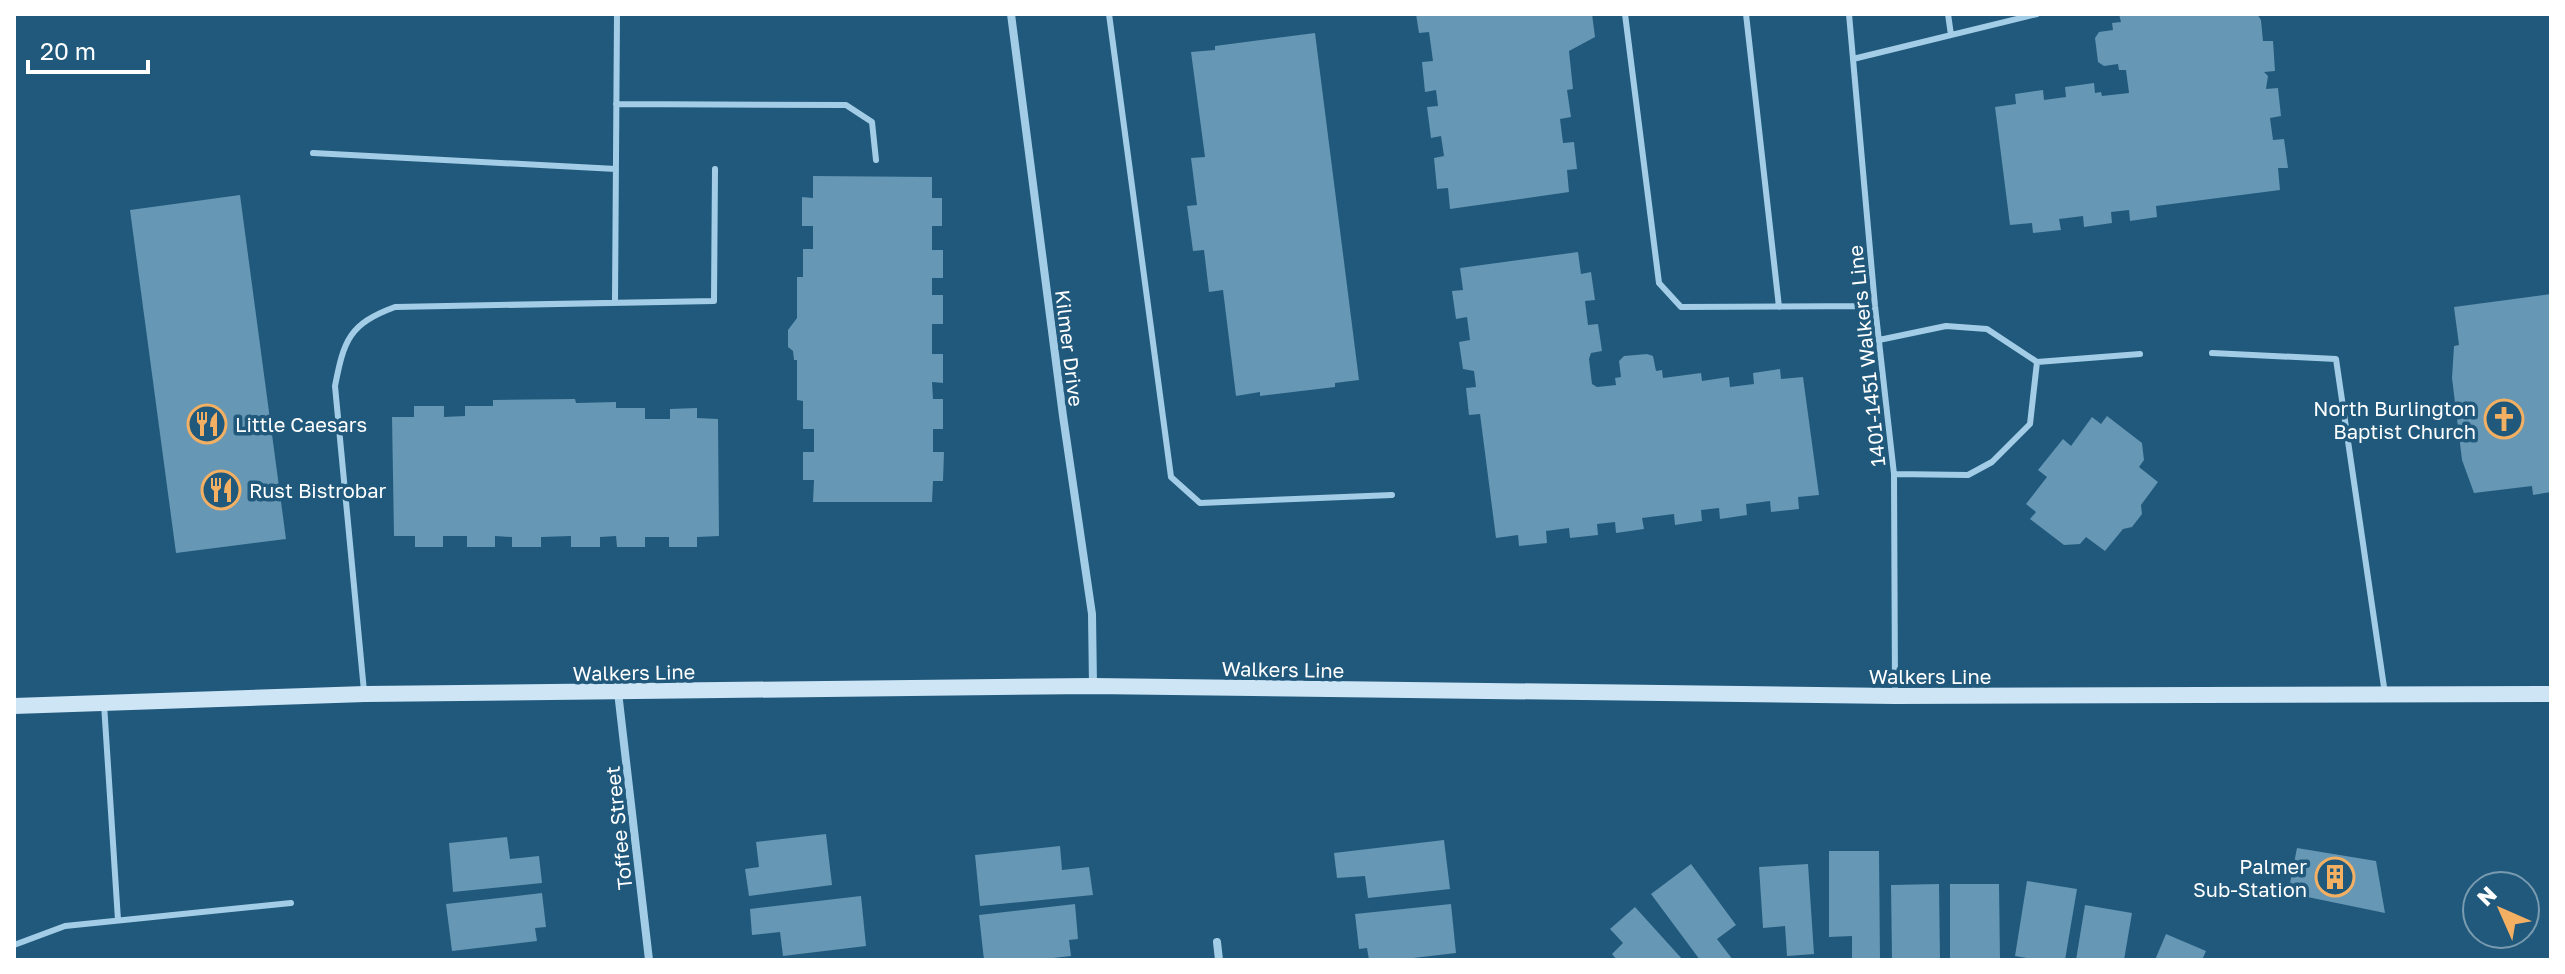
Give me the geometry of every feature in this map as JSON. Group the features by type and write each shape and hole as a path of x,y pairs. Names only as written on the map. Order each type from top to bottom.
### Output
{"main road":[{"name":"Walkers Line","path":"14,706 365,694 1093,686 1895,696 2551,694"}],"street":[{"name":"Kilmer Drive","path":"1011,14 1092,614 1093,686"},
{"name":"Toffee Street","path":"618,692 649,960"},
{"path":"1217,942 1219,960"}],"lane":[{"path":"615,301 617,14"},
{"path":"1109,14 1171,477 1200,503 1392,495"},
{"path":"1625,14 1659,283 1681,307 1875,306"},
{"path":"1746,14 1779,307"},
{"name":"1401-1451 Walkers Line","path":"1849,14 1875,306 1894,474 1895,696"},
{"path":"1948,14 1951,35"},
{"path":"1853,59 2037,14"},
{"path":"616,104 846,105 872,122 876,160"},
{"path":"313,153 616,169"},
{"path":"365,694 335,386 341,357 354,329 375,315 395,307 714,301 715,169"},
{"path":"1879,340 1946,326 1987,329 2037,362 2140,354"},
{"path":"2212,353 2336,359 2385,694"},
{"path":"1894,474 1968,475 1992,462 2030,424 2037,362"},
{"path":"104,704 118,920"},
{"path":"14,945 65,926 291,903"}],"building":[{"path":"1416,14 1592,14 1595,37 1569,51 1573,89 1567,90 1571,117 1560,119 1563,143 1574,142 1577,169 1567,170 1569,192 1450,209 1448,188 1437,189 1434,158 1444,156 1441,136 1431,138 1427,107 1438,106 1436,90 1425,92 1422,62 1433,61 1429,32 1419,33"},
{"path":"2119,14 2257,14 2261,20 2263,41 2273,41 2275,71 2264,72 2268,76 2266,89 2278,88 2281,116 2270,118 2273,140 2284,139 2288,168 2278,168 2280,190 2156,206 2157,217 2130,221 2129,210 2111,212 2112,223 2084,227 2083,216 2059,219 2061,230 2033,233 2032,223 2010,225 1995,107 2016,104 2015,94 2043,90 2044,100 2066,97 2065,87 2094,83 2095,93 2101,92 2102,96 2129,93 2126,70 2119,70 2118,64 2104,66 2098,62 2095,38 2099,32 2113,30 2112,23 2121,22"},
{"path":"1315,33 1359,380 1335,383 1335,387 1236,396 1223,290 1209,292 1204,250 1193,251 1187,206 1197,205 1191,158 1205,157 1191,52"},
{"path":"813,176 932,177 932,198 942,198 942,226 932,226 932,250 943,250 943,278 932,278 932,295 943,295 943,324 932,324 932,354 943,354 943,383 932,382 933,399 943,399 943,429 933,429 933,452 944,452 943,481 933,481 932,502 813,502 814,480 803,480 803,452 814,452 814,429 803,429 803,401 797,400 797,360 794,360 793,351 788,347 788,330 797,318 797,277 803,277 803,249 813,249 813,226 802,226 802,197 813,198"},
{"path":"240,195 286,539 176,553 130,210"},
{"path":"1578,252 1581,274 1591,272 1595,300 1585,301 1588,325 1598,324 1602,351 1591,353 1589,359 1592,384 1597,387 1616,385 1615,378 1621,377 1619,361 1624,356 1647,354 1653,356 1656,371 1662,370 1663,378 1701,373 1702,381 1729,377 1730,387 1754,384 1753,373 1780,369 1781,379 1803,377 1819,495 1798,497 1799,509 1771,512 1770,501 1746,504 1747,515 1720,519 1719,508 1701,510 1702,521 1675,525 1674,514 1642,518 1644,529 1616,533 1615,522 1597,524 1598,535 1570,538 1569,528 1546,531 1547,543 1519,546 1518,535 1496,538 1480,414 1469,415 1466,388 1476,387 1474,371 1463,369 1459,342 1470,340 1467,317 1456,319 1452,291 1463,290 1460,268"},
{"name":"North Burlington Baptist Church","path":"2551,294 2551,492 2533,495 2532,486 2474,493 2462,460 2452,378 2454,346 2459,345 2454,307"},
{"path":"575,399 576,403 616,402 616,408 645,408 645,419 670,419 670,409 697,408 697,418 718,419 719,536 697,537 697,547 669,547 669,537 645,537 645,547 617,547 616,536 600,537 600,547 571,547 571,536 541,537 541,547 512,547 512,537 495,536 495,547 467,547 467,536 443,536 443,547 415,547 415,536 394,536 392,417 414,417 414,406 444,406 444,417 465,416 465,406 493,406 493,400"},
{"path":"2107,416 2142,443 2144,460 2139,467 2158,482 2141,505 2142,514 2132,527 2123,529 2105,551 2086,537 2080,544 2064,545 2030,519 2036,512 2026,504 2047,477 2038,470 2063,439 2071,446 2092,417 2101,424"},
{"path":"826,834 832,885 749,896 745,869 759,867 756,842"},
{"path":"507,837 510,859 539,856 542,883 453,892 449,843"},
{"path":"1444,840 1450,889 1368,898 1365,876 1337,878 1334,853"},
{"path":"1060,846 1062,870 1089,867 1093,895 980,906 975,855"},
{"name":"Palmer Sub-Station","path":"2297,848 2376,861 2385,913 2288,893"},
{"path":"1829,851 1879,851 1880,960 1852,960 1852,936 1829,937"},
{"path":"1691,864 1736,925 1717,939 1733,960 1700,960 1651,894"},
{"path":"1808,864 1814,954 1787,956 1785,926 1763,928 1759,867"},
{"path":"2027,881 2077,889 2065,960 2015,956"},
{"path":"1939,884 1940,960 1892,960 1891,885"},
{"path":"1950,884 1999,884 2000,960 1950,960"},
{"path":"542,893 546,927 535,928 537,941 452,951 446,904"},
{"path":"861,896 866,946 783,956 780,932 752,935 750,909"},
{"path":"1075,904 1078,939 1069,940 1071,956 984,960 979,915"},
{"path":"1451,904 1456,953 1369,960 1367,948 1359,949 1355,914"},
{"path":"2085,905 2132,913 2124,960 2076,960"},
{"path":"1635,907 1683,960 1617,960 1612,954 1623,943 1610,929"},
{"path":"2166,934 2206,951 2202,960 2155,960"}],"place":[{"name":"North Burlington Baptist Church","path":"2504,419"},
{"name":"Little Caesars","path":"207,424"},
{"name":"Rust Bistrobar","path":"221,490"},
{"name":"Palmer Sub-Station","path":"2335,877"}]}
